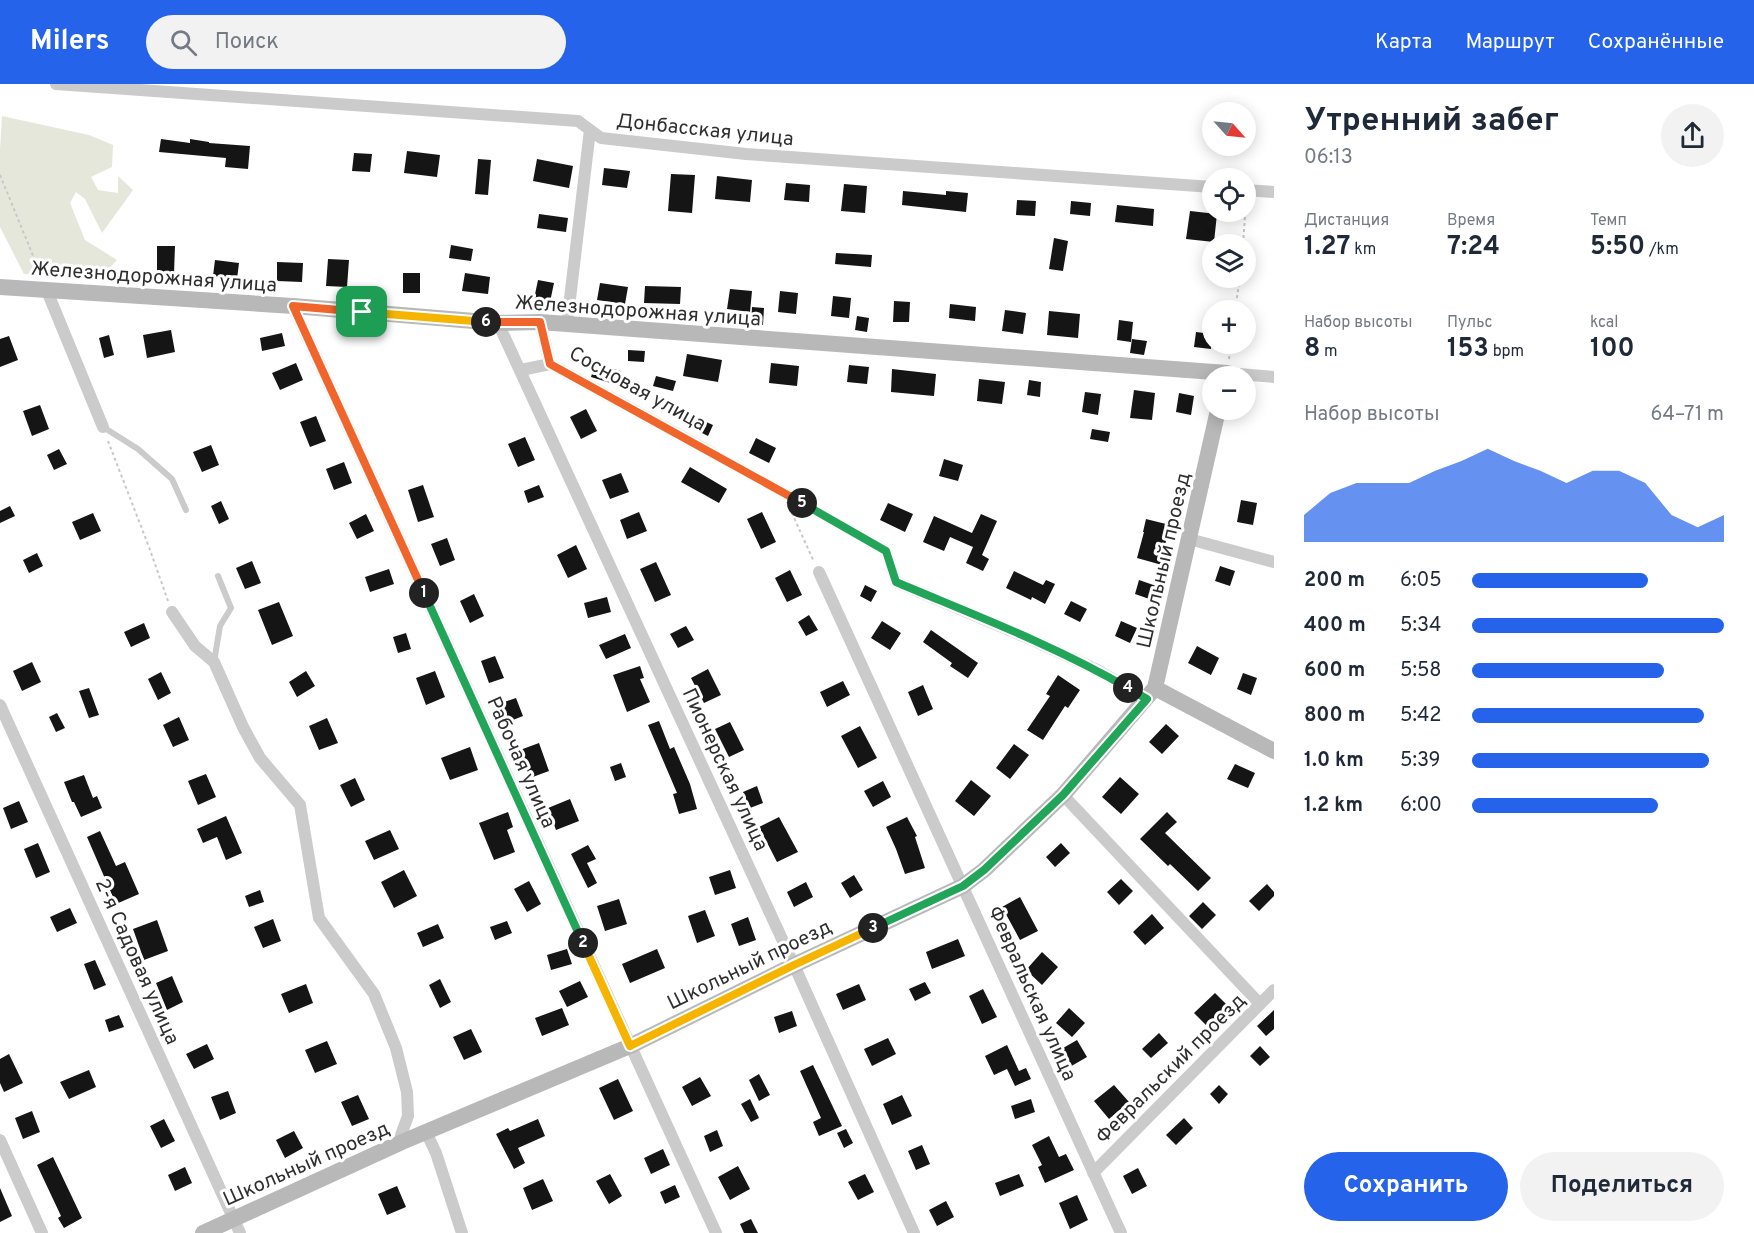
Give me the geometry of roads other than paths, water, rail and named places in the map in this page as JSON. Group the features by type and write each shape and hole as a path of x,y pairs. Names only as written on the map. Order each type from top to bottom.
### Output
{"street":[{"name":"Донбасская улица","path":"56,84 578,121 601,138 746,154 1202,186"},
{"path":"567,324 590,130"},
{"path":"1256,191 1274,192"},
{"name":"Железнодорожная улица","path":"0,287 293,306 498,323 540,322 1202,373"},
{"path":"47,291 103,427"},
{"name":"Рабочая улица","path":"293,306 716,1233"},
{"name":"Сосновая улица","path":"540,322 550,364 712,453"},
{"name":"Пионерская улица","path":"498,323 794,965 914,1233"},
{"path":"520,370 550,364"},
{"name":"Железнодорожная улица","path":"1256,376 1274,377"},
{"name":"Школьный проезд","path":"203,1233 236,1226 402,1142 630,1046 794,965 963,886 984,870 1063,795 1151,694 1216,420"},
{"path":"1188,539 1274,562"},
{"name":"Февральская улица","path":"819,572 1121,1233"},
{"path":"896,582 1077,660 1274,751"},
{"path":"172,612 195,646 214,662 243,727 260,758 300,806 319,918 374,994 396,1048 407,1092 408,1116 401,1135 402,1142"},
{"name":"2-я Садовая улица","path":"0,705 236,1226"},
{"path":"1063,795 1260,1004"},
{"name":"Февральский проезд","path":"1093,1173 1274,990"},
{"path":"426,1132 436,1153 462,1233"},
{"path":"0,1140 42,1233"}],"lane":[{"path":"103,427 138,449 172,479 186,510"},
{"path":"214,662 220,626 231,608 218,576"}]}
